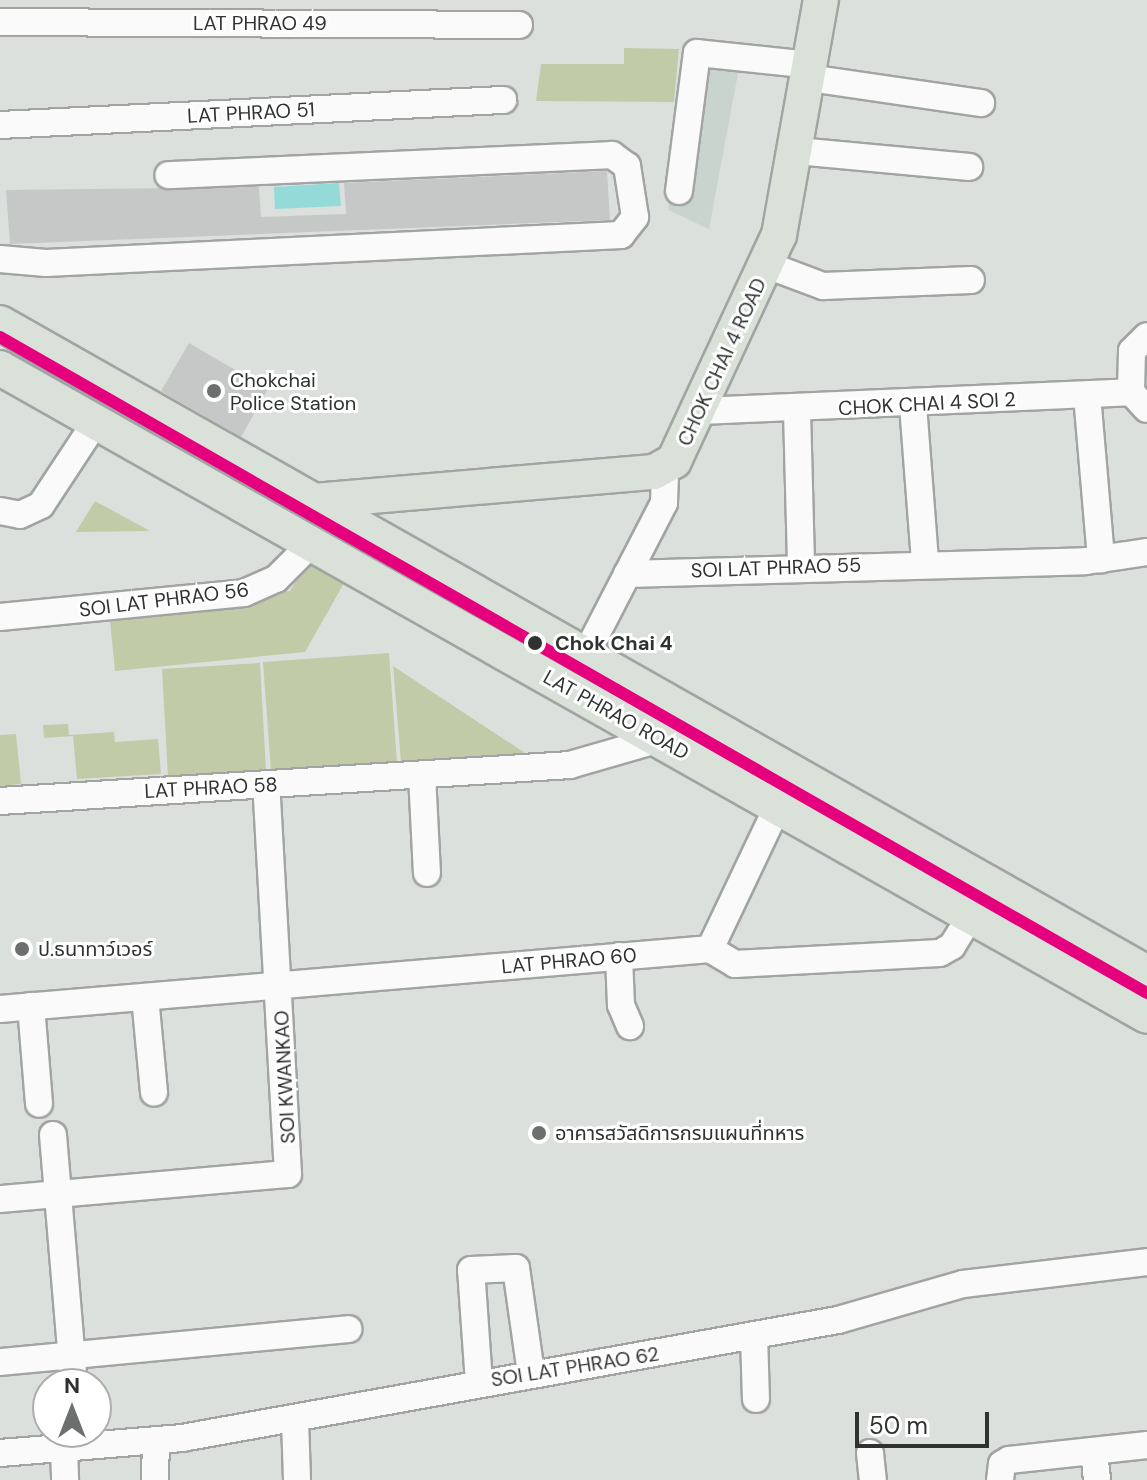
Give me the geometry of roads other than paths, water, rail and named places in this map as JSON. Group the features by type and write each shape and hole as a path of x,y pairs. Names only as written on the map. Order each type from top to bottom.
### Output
{"main road":[{"name":"CHOK CHAI 4 ROAD","path":"314,501 665,466 683,449 767,265 788,207 821,0"},
{"name":"LAT PHRAO ROAD","path":"0,323 1147,973"},
{"name":"LAT PHRAO ROAD","path":"0,368 1147,1016"}],"street":[{"name":"LAT PHRAO 49","path":"0,22 519,25"},
{"path":"679,191 701,50 981,103"},
{"name":"LAT PHRAO 51","path":"0,125 503,100"},
{"path":"797,151 969,167"},
{"path":"0,259 46,263 621,235 635,217 627,166 612,155 168,175"},
{"path":"767,265 823,286 971,280"},
{"path":"1139,400 1134,344 1147,336"},
{"path":"1087,395 1094,560 1147,552"},
{"name":"CHOK CHAI 4 SOI 2","path":"700,411 797,411 1087,395 1139,400"},
{"path":"913,405 925,561"},
{"path":"797,411 801,569"},
{"path":"0,511 20,515 41,505 95,423"},
{"path":"586,654 664,503 665,466"},
{"name":"SOI LAT PHRAO 56","path":"0,617 244,593 276,579 311,544"},
{"name":"SOI LAT PHRAO 55","path":"627,574 801,569 925,561 1094,560"},
{"name":"LAT PHRAO 58","path":"0,801 266,786 594,762 660,739"},
{"path":"422,775 427,873"},
{"name":"SOI KWANKAO","path":"0,1199 59,1191 288,1174 280,987 266,786"},
{"path":"710,949 778,806"},
{"name":"LAT PHRAO 60","path":"0,1009 710,949 735,964 940,953 952,946 971,916"},
{"path":"619,956 621,1005 630,1026"},
{"path":"145,997 154,1093"},
{"path":"31,1006 39,1104"},
{"path":"53,1135 73,1368"},
{"name":"SOI LAT PHRAO 62","path":"112,1441 156,1440 295,1419 479,1383 754,1336 838,1320 963,1284 1147,1262"},
{"path":"479,1383 471,1270 516,1268 531,1374"},
{"path":"0,1362 348,1329"},
{"path":"754,1336 756,1399"},
{"path":"295,1419 297,1480"},
{"path":"155,1480 156,1440"},
{"path":"1000,1480 1002,1464 1009,1460 1147,1445"},
{"name":"SOI LAT PHRAO 62","path":"0,1453 34,1448"},
{"path":"65,1480 73,1448"},
{"path":"1094,1451 1097,1480"},
{"path":"870,1453 873,1480"}],"water":[{"path":"339,183 341,206 275,209 274,187"}],"place":[{"name":"Chokchai Police Station","path":"214,391"},
{"name":"Chok Chai 4","path":"535,643"},
{"name":"ป.ธนาทาว์เวอร์","path":"22,949"},
{"name":"อาคารสวัสดิการกรมแผนที่ทหาร","path":"539,1133"}]}
